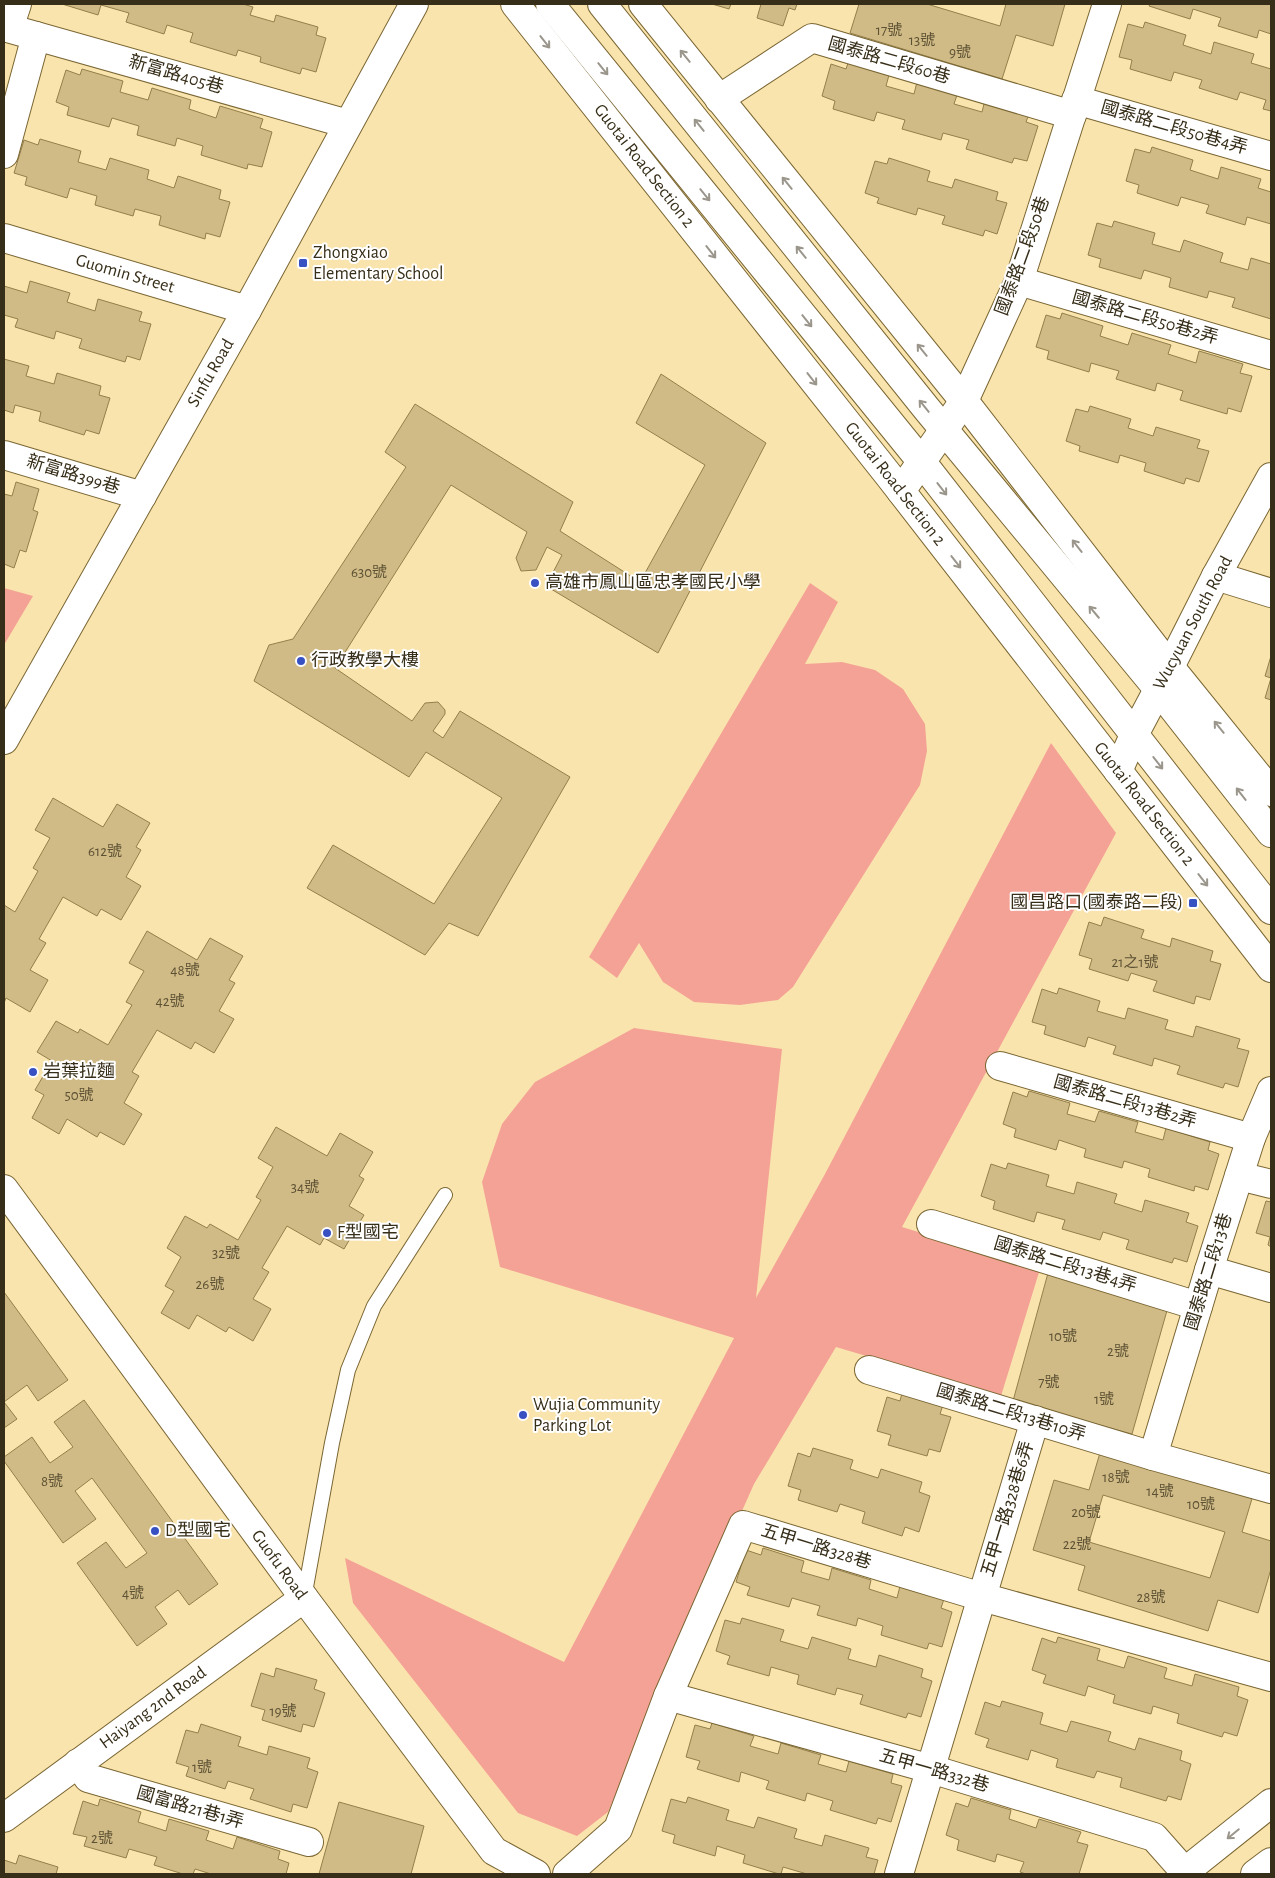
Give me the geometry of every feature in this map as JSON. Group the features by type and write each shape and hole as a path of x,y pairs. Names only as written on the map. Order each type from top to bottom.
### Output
{"street":[{"name":"Sinfu Road","path":"4,740 247,310 414,4"},
{"name":"Guotai Road Section 2","path":"515,4 901,491 1271,968"},
{"name":"Guotai Road Section 2","path":"550,4 922,462 1271,910"},
{"path":"602,4 944,431 1164,678 1271,792"},
{"path":"643,4 964,401 1164,678 1271,833"},
{"name":"國泰路二段50巷","path":"901,491 964,401 1019,281 1107,4"},
{"name":"新富路405巷","path":"10,20 36,36 348,124"},
{"path":"4,154 36,36"},
{"name":"國泰路二段60巷","path":"719,99 812,38 1074,107"},
{"name":"國泰路二段50巷4弄","path":"1074,107 1271,156"},
{"name":"Guomin Street","path":"4,238 247,310"},
{"name":"國泰路二段50巷2弄","path":"1019,281 1271,355"},
{"name":"新富路399巷","path":"4,455 142,496"},
{"name":"Wucyuan South Road","path":"1118,771 1135,733 1216,576 1271,477"},
{"path":"1216,576 1271,593"},
{"name":"國泰路二段13巷2弄","path":"1000,1066 1251,1138"},
{"name":"國泰路二段13巷","path":"1153,1456 1251,1138 1271,1091"},
{"path":"1239,1176 1271,1184"},
{"name":"Guofu Road","path":"4,1189 304,1598 494,1851 536,1874"},
{"name":"國泰路二段13巷4弄","path":"931,1224 1198,1306"},
{"path":"1209,1270 1271,1288"},
{"name":"國泰路二段13巷10弄","path":"869,1370 1153,1456 1271,1489"},
{"name":"五甲一路328巷6弄","path":"899,1874 1035,1420"},
{"name":"五甲一路328巷","path":"567,1874 618,1829 668,1696 743,1525 982,1597 1271,1677"},
{"name":"Haiyang 2nd Road","path":"4,1818 304,1598"},
{"name":"五甲一路332巷","path":"668,1696 931,1769 1154,1837 1184,1873"},
{"name":"國富路21巷1弄","path":"78,1763 88,1778 309,1842"},
{"path":"1184,1873 1271,1803"},
{"path":"1256,1874 1271,1862"}],"lane":[{"path":"304,1598 332,1443 348,1370 374,1306 444,1195"}],"shaded area":[{"path":"810,583 838,602 805,664 842,662 875,670 903,689 925,724 927,751 920,785 793,987 778,1000 740,1005 694,1002 663,982 639,943 617,978 589,957"},
{"path":"4,588 33,596 4,645"},
{"path":"1051,743 1116,833 902,1227 1040,1269 1001,1396 836,1347 754,1484 608,1812 577,1836 518,1813 353,1603 345,1558 564,1662 734,1338 500,1267 482,1182 502,1124 535,1082 634,1028 782,1049 756,1298 825,1174"}],"building":[{"path":"62,4 243,4 253,7 250,15 274,22 276,15 318,27 316,35 326,38 316,72 302,68 300,74 260,62 261,57 238,50 236,56 190,42 193,33 167,25 164,34 126,22 129,13 101,5 98,15"},
{"path":"712,4 731,4 729,9"},
{"path":"761,4 797,4 795,10 789,8 783,26 757,18"},
{"path":"859,4 927,4 1000,26 1006,4 1065,4 1053,46 1016,35 1002,79 850,33"},
{"path":"1150,4 1271,4 1271,34 1259,30 1257,38 1218,26 1221,18 1193,9 1190,19 1149,6"},
{"path":"1145,22 1186,35 1183,45 1211,54 1214,42 1254,54 1251,63 1271,69 1271,111 1263,109 1266,100 1240,92 1237,100 1199,88 1202,80 1174,72 1171,81 1130,69 1132,60 1119,57 1128,24 1143,28"},
{"path":"848,63 889,75 886,86 914,94 917,82 957,95 954,104 982,112 985,100 1029,114 1026,122 1038,126 1027,161 1014,158 1012,163 966,149 969,140 943,133 941,140 902,129 905,120 877,112 874,121 833,109 835,101 822,96 831,64 846,69"},
{"path":"82,69 123,81 120,92 148,100 152,88 191,100 189,109 216,118 220,106 263,119 260,128 272,132 262,167 248,164 247,169 201,155 203,146 177,138 175,146 137,135 139,126 112,118 109,127 67,115 69,107 56,102 66,70 80,75"},
{"path":"40,139 81,151 78,162 106,170 110,158 149,170 147,179 174,188 178,176 221,190 219,199 230,202 220,237 206,233 205,239 159,225 161,216 135,209 133,216 95,205 97,196 70,188 67,198 25,185 27,177 14,173 24,140 38,145"},
{"path":"1152,147 1193,160 1190,170 1218,179 1221,167 1261,179 1258,188 1271,192 1271,224 1247,217 1245,225 1206,213 1209,205 1181,197 1178,206 1137,193 1139,185 1126,181 1135,149 1150,153"},
{"path":"889,158 930,171 927,181 952,188 955,179 998,192 996,200 1007,203 997,234 985,230 983,236 942,224 945,216 918,208 916,215 877,203 879,198 865,193 875,161 887,164"},
{"path":"1114,221 1155,233 1152,244 1180,252 1184,240 1223,253 1220,262 1248,270 1251,258 1271,264 1271,319 1232,307 1235,298 1209,291 1207,298 1169,287 1171,278 1144,270 1141,279 1099,267 1101,259 1088,255 1097,223 1112,227"},
{"path":"30,281 70,293 67,302 95,311 98,299 142,312 139,321 151,324 140,360 127,356 125,362 79,348 82,339 56,331 54,339 15,327 18,319 4,315 4,286 27,293"},
{"path":"1062,313 1103,326 1100,336 1128,345 1132,333 1171,345 1168,354 1196,363 1199,351 1243,364 1240,373 1252,376 1241,412 1228,408 1227,414 1180,400 1183,391 1157,383 1155,391 1116,379 1119,371 1091,363 1089,372 1047,359 1049,351 1036,347 1046,315 1060,319"},
{"path":"4,359 29,366 26,376 54,384 57,373 101,386 99,395 110,398 99,434 86,430 84,435 39,421 41,412 15,405 13,413 4,410"},
{"name":"行政教學大樓","path":"661,374 766,443 658,653 546,586 562,555 547,547 536,570 521,571 516,558 527,532 451,485 335,668 412,721 425,703 438,702 445,710 445,714 433,731 443,738 460,711 570,777 478,936 449,923 425,955 307,888 333,845 434,904 502,798 426,752 409,777 254,681 269,645 293,639 406,467 385,452 415,404 573,502 560,531 640,582 705,465 636,423"},
{"path":"1090,406 1131,419 1128,428 1153,436 1156,427 1200,440 1197,448 1209,451 1199,482 1186,478 1184,484 1144,471 1146,463 1120,455 1118,463 1079,451 1080,446 1066,441 1076,409 1088,412"},
{"path":"16,482 39,489 33,510 38,512 26,552 20,550 14,568 4,564 4,494 12,496"},
{"path":"1271,656 1271,678 1265,676"},
{"path":"1271,678 1271,700 1265,698"},
{"path":"53,798 103,827 117,804 150,823 136,847 141,850 126,877 141,886 121,920 101,909 97,916 63,897 39,939 46,943 30,970 48,980 30,1012 6,998 4,1003 4,905 15,912 38,871 33,868 50,838 35,830"},
{"path":"1104,917 1144,930 1141,938 1170,947 1172,938 1213,951 1210,961 1221,964 1210,1000 1196,996 1194,1004 1153,991 1157,981 1131,973 1128,981 1089,969 1092,959 1079,955 1089,922 1101,926"},
{"path":"147,931 197,960 210,938 243,956 229,980 235,983 219,1011 234,1019 214,1053 195,1042 191,1049 157,1030 132,1072 139,1076 124,1103 142,1114 124,1145 100,1132 97,1137 67,1119 59,1134 32,1118 44,1095 35,1090 52,1061 37,1052 56,1021 78,1033 80,1029 108,1045 132,1005 126,1002 144,971 129,963"},
{"path":"1059,988 1100,1001 1097,1011 1125,1019 1128,1008 1168,1020 1165,1029 1193,1037 1196,1026 1240,1039 1237,1048 1249,1051 1238,1087 1225,1083 1223,1088 1177,1074 1180,1066 1154,1058 1152,1066 1113,1054 1116,1046 1088,1037 1085,1047 1044,1034 1046,1026 1032,1022 1042,989 1057,994"},
{"path":"1029,1091 1070,1103 1067,1114 1095,1122 1099,1111 1138,1122 1135,1132 1163,1140 1166,1128 1210,1142 1208,1150 1219,1154 1208,1190 1195,1186 1194,1191 1148,1177 1150,1169 1124,1161 1122,1168 1084,1157 1086,1149 1059,1140 1056,1150 1014,1137 1016,1129 1003,1124 1013,1092 1027,1097"},
{"name":"F型國宅","path":"276,1127 327,1156 340,1133 373,1152 359,1176 364,1179 349,1206 364,1215 344,1249 324,1238 320,1245 287,1226 262,1268 269,1272 253,1299 271,1309 253,1341 229,1327 226,1332 197,1315 189,1329 161,1313 174,1291 165,1286 181,1257 167,1248 185,1216 207,1228 210,1224 238,1240 261,1200 256,1197 273,1167 258,1158"},
{"path":"1008,1163 1049,1175 1046,1186 1074,1194 1077,1182 1117,1194 1114,1203 1142,1212 1145,1200 1189,1213 1186,1222 1198,1226 1187,1262 1174,1258 1172,1263 1126,1249 1129,1240 1103,1232 1100,1240 1062,1229 1065,1220 1037,1212 1034,1222 993,1209 995,1201 981,1196 991,1164 1006,1169"},
{"path":"1266,1201 1271,1202 1271,1247 1268,1245 1270,1237 1256,1233"},
{"path":"1048,1273 1168,1307 1132,1434 1013,1401"},
{"path":"4,1292 68,1380 38,1401 27,1385 4,1402"},
{"path":"902,1393 943,1405 940,1414 951,1417 940,1452 929,1449 927,1456 888,1445 891,1435 877,1431 887,1397 900,1401"},
{"name":"D型國宅","path":"84,1400 218,1584 189,1605 178,1590 155,1607 167,1624 137,1646 77,1563 106,1542 126,1568 147,1553 92,1478 75,1491 96,1519 63,1543 4,1461 4,1457 32,1437 50,1463 73,1447 54,1422"},
{"path":"4,1402 17,1419 4,1428"},
{"path":"1102,1446 1254,1492 1242,1532 1271,1541 1271,1569 1258,1613 1218,1600 1208,1631 1078,1590 1085,1566 1033,1550 1054,1480 1089,1490","holes":["1103,1495 1225,1532 1210,1578 1089,1542"]},
{"path":"813,1448 853,1460 850,1469 878,1478 881,1469 922,1482 919,1492 930,1496 919,1532 905,1527 902,1536 862,1523 865,1512 840,1504 837,1512 798,1500 801,1490 788,1486 798,1453 810,1457"},
{"path":"763,1548 804,1561 801,1572 829,1580 832,1568 871,1580 869,1589 897,1598 900,1586 944,1599 941,1608 952,1612 942,1647 929,1643 927,1649 881,1635 883,1626 858,1618 856,1626 817,1615 820,1606 792,1598 789,1607 747,1595 750,1587 736,1582 746,1550 761,1555"},
{"path":"742,1618 784,1630 780,1641 808,1649 812,1637 851,1649 848,1659 876,1667 879,1655 923,1669 921,1677 932,1681 921,1717 908,1713 906,1718 860,1704 863,1695 837,1688 835,1695 797,1684 799,1675 771,1667 769,1676 727,1664 730,1656 716,1651 725,1620 740,1624"},
{"path":"1058,1637 1100,1649 1097,1660 1124,1668 1128,1656 1167,1668 1164,1678 1192,1686 1195,1674 1239,1687 1237,1696 1248,1700 1237,1736 1224,1732 1222,1737 1177,1723 1179,1714 1153,1706 1151,1714 1113,1703 1115,1695 1088,1686 1085,1696 1043,1683 1046,1675 1032,1670 1042,1638 1056,1643"},
{"path":"276,1668 317,1680 314,1689 325,1693 314,1727 303,1724 301,1732 262,1720 265,1710 251,1706 261,1673 274,1677"},
{"path":"1002,1701 1043,1713 1040,1724 1067,1732 1071,1721 1111,1732 1108,1741 1135,1750 1139,1738 1182,1751 1180,1760 1191,1764 1181,1800 1168,1796 1166,1801 1120,1787 1122,1778 1097,1771 1094,1778 1056,1767 1058,1759 1031,1750 1028,1760 986,1747 989,1739 975,1734 985,1702 1000,1707"},
{"path":"712,1723 754,1736 750,1746 778,1754 781,1743 821,1755 818,1764 846,1772 849,1761 893,1774 891,1783 902,1786 891,1822 878,1818 876,1824 830,1810 833,1801 807,1793 805,1801 766,1789 769,1781 741,1772 739,1782 697,1769 700,1761 686,1757 695,1725 710,1729"},
{"path":"201,1724 241,1737 238,1746 267,1755 269,1746 310,1758 307,1768 318,1772 307,1808 293,1804 291,1812 250,1799 254,1789 228,1781 225,1789 186,1776 189,1767 176,1763 186,1730 198,1733"},
{"path":"688,1797 729,1810 726,1820 754,1828 758,1817 797,1829 794,1838 822,1846 825,1835 869,1848 866,1857 878,1860 874,1874 807,1874 783,1867 781,1874 779,1874 743,1863 745,1855 717,1846 715,1856 673,1843 675,1835 662,1831 671,1799 686,1803"},
{"path":"971,1798 1011,1810 1009,1819 1036,1828 1039,1819 1081,1832 1077,1842 1088,1845 1079,1874 1026,1874 1020,1872 1024,1862 997,1854 995,1862 957,1850 959,1840 946,1835 956,1803 968,1807"},
{"path":"100,1799 141,1812 138,1822 166,1831 169,1819 209,1831 206,1840 233,1849 237,1837 280,1851 278,1859 289,1863 286,1874 211,1874 195,1869 193,1874 183,1874 154,1865 157,1857 129,1849 126,1858 84,1846 87,1837 73,1834 83,1801 98,1806"},
{"path":"339,1802 424,1826 411,1874 319,1874"},
{"path":"19,1855 58,1867 56,1874 4,1874 4,1860 16,1864"}],"place":[{"name":"Zhongxiao Elementary School","path":"303,263"},
{"name":"高雄市鳳山區忠孝國民小學","path":"535,583"},
{"name":"行政教學大樓","path":"301,661"},
{"name":"國昌路口(國泰路二段)","path":"1193,903"},
{"name":"岩葉拉麵","path":"33,1072"},
{"name":"F型國宅","path":"327,1233"},
{"name":"Wujia Community Parking Lot","path":"523,1415"},
{"name":"D型國宅","path":"155,1531"}]}
